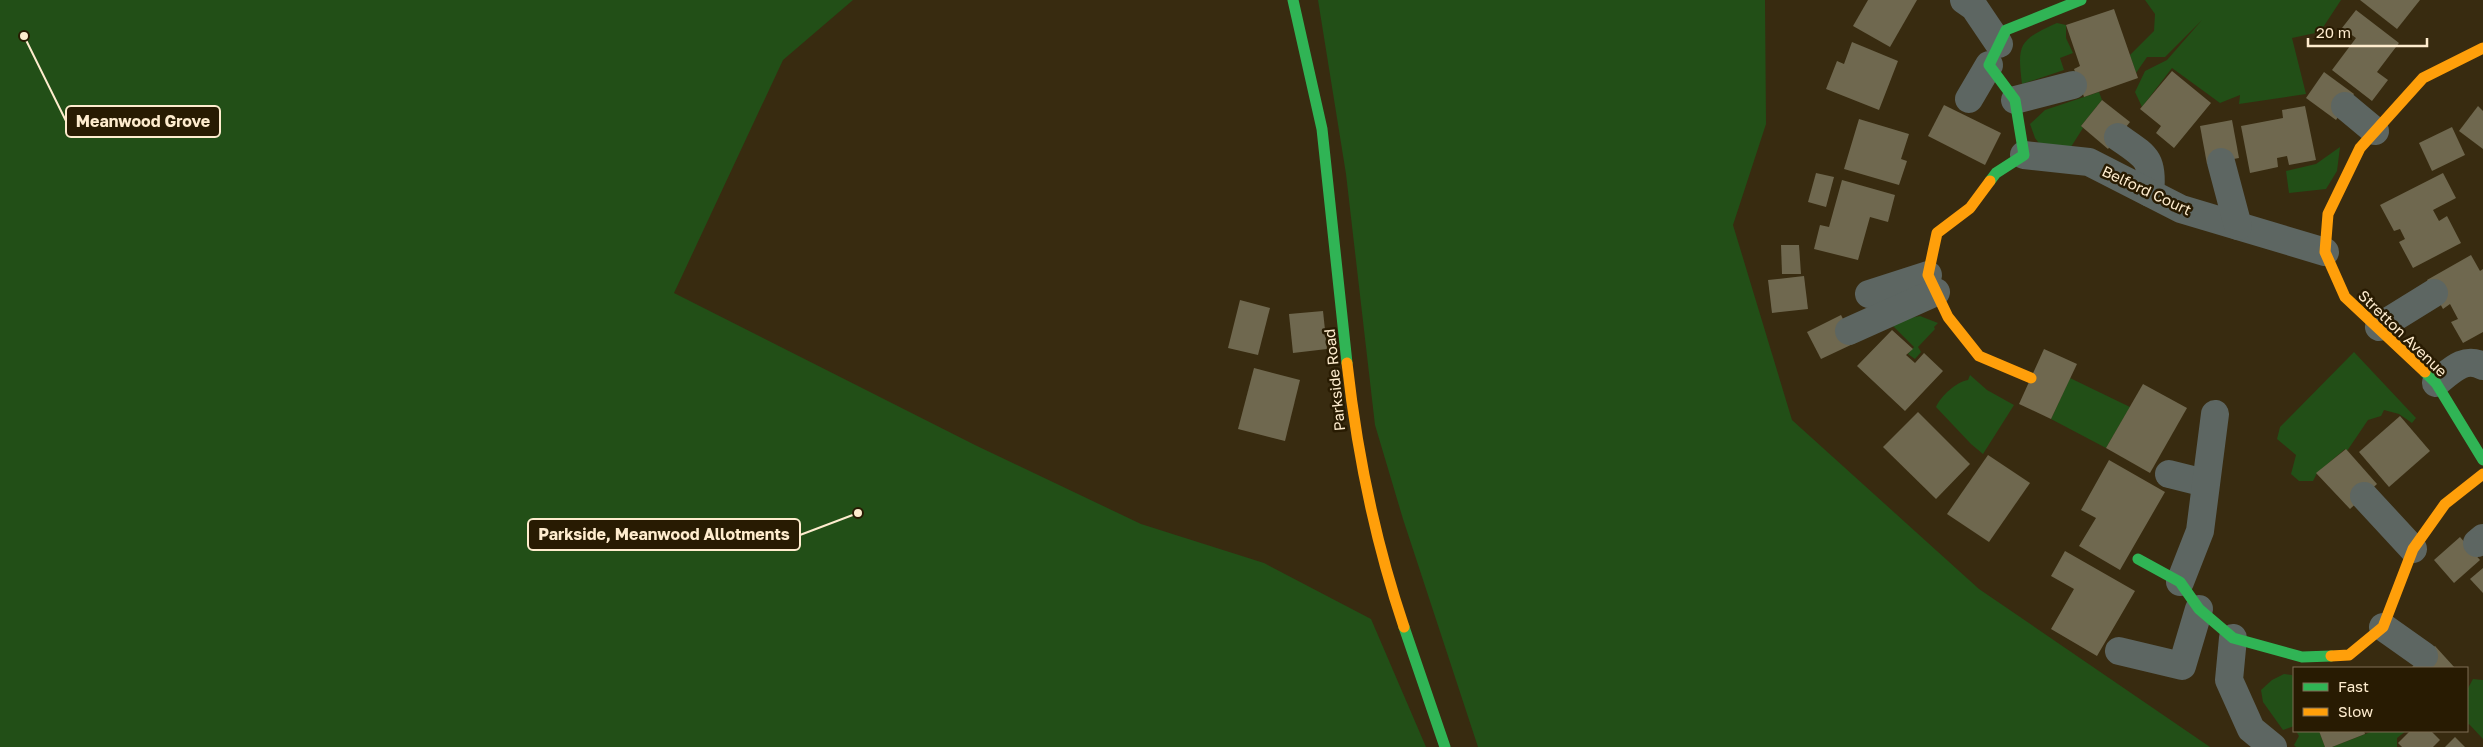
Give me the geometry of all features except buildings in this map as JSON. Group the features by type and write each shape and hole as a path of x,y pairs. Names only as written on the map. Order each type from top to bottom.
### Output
{"street":[{"name":"Parkside Road","path":"1293,0 1322,129 1355,433 1384,568 1444,747"},
{"path":"1964,0 1974,8 2015,100 2024,155 1996,173 1970,208 1937,233 1932,283 1948,317 1979,356 2031,378"},
{"path":"1970,99 2006,30 2071,2"},
{"name":"Stretton Avenue","path":"2483,48 2423,78 2360,148 2328,214 2325,252 2345,297 2379,327 2436,383 2483,460"},
{"path":"2015,100 2073,85"},
{"path":"2345,106 2376,131"},
{"path":"2118,137 2144,155 2153,174 2150,193"},
{"name":"Belford Court","path":"2024,155 2089,162 2181,209 2325,252"},
{"path":"2221,162 2238,226"},
{"path":"1869,294 1932,283"},
{"path":"1849,330 1932,283"},
{"path":"2379,327 2434,293"},
{"path":"2436,383 2460,364 2475,362 2483,366"},
{"path":"2180,582 2200,531 2215,414"},
{"path":"2169,474 2205,483"},
{"path":"2138,559 2180,582 2199,609 2233,638 2302,657 2349,655 2383,627 2413,550 2445,504 2483,474"},
{"path":"2364,496 2413,550"},
{"path":"2119,650 2182,666 2199,609"},
{"path":"2383,627 2424,656"},
{"path":"2233,638 2229,680 2251,729 2273,747"}],"green space":[{"path":"0,0 853,0 783,60 674,293 975,445 1141,524 1264,563 1371,619 1426,747 0,747"},
{"path":"1318,0 1765,0 1766,124 1733,225 1792,420 1979,589 2210,747 1478,747 1403,519 1375,425 1346,174"},
{"path":"2145,0 2341,0 2320,32 2292,38 2306,94 2239,104 2240,95 2220,103 2172,68 2142,107 2135,92 2145,71 2167,60 2202,20 2165,57 2147,57 2136,73 2130,55 2154,31 2155,14"},
{"path":"2057,23 2066,25 2066,38 2073,53 2060,58 2064,70 2022,84 2020,60 2023,45 2035,34"},
{"path":"2099,92 2102,100 2081,126 2083,128 2069,150 2041,146 2035,138 2030,124 2045,110"},
{"path":"2340,147 2337,171 2326,189 2289,193 2286,171 2316,164"},
{"path":"1920,316 1938,323 1934,327 1935,329 1918,347 1921,352 1915,359 1908,354 1914,347 1893,326 1905,319"},
{"path":"2354,352 2416,418 2412,423 2399,414 2384,410 2381,416 2368,420 2347,451 2345,449 2317,473 2313,481 2299,481 2291,474 2296,455 2277,439 2280,427"},
{"path":"1970,375 1987,390 2014,405 1983,454 1936,407 1949,390 1968,380"},
{"path":"2070,378 2130,407 2106,448 2051,419"},
{"path":"2284,674 2292,675 2293,678 2293,726 2283,730 2263,702 2261,690 2272,680"},
{"path":"2473,679 2483,680 2483,739 2468,724 2468,688"},
{"path":"2297,732 2319,732 2325,747 2296,747 2294,745 2299,736"},
{"path":"2370,732 2405,732 2397,738 2397,747 2332,747"}],"traffic: fast":[{"path":"1293,0 1322,129 1347,363"},
{"path":"1990,181 1996,173 2024,155 2015,100 1989,65 2006,30 2081,0"},
{"path":"2425,372 2436,383 2483,460"},
{"path":"2138,559 2180,582 2199,609 2233,638 2302,657 2331,656"},
{"path":"1404,627 1445,747"}],"traffic: slow":[{"path":"2425,372 2345,297 2325,252 2328,214 2360,148 2423,78 2483,48"},
{"path":"1990,181 1970,208 1937,233 1928,275 1948,317 1979,356 2031,378"},
{"path":"1347,363 1356,430 1368,496 1384,562 1404,627"},
{"path":"2331,656 2349,655 2383,627 2413,549 2445,504 2483,474"}],"place":[{"name":"Meanwood Grove","path":"24,36"},
{"name":"Parkside, Meanwood Allotments","path":"858,513"}]}
